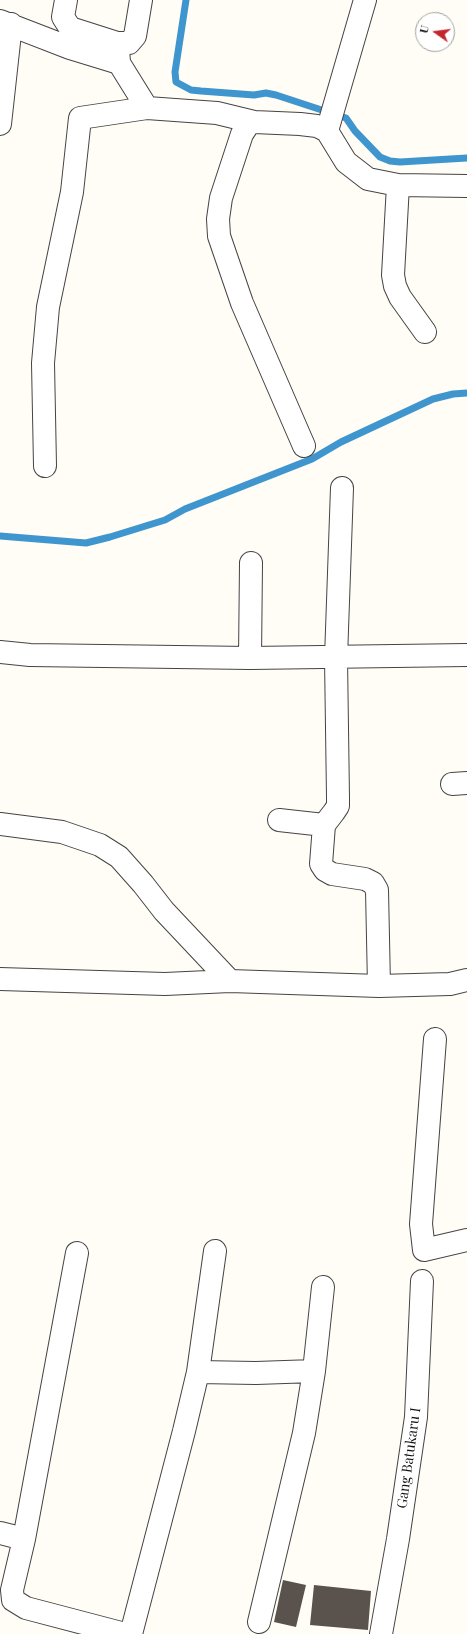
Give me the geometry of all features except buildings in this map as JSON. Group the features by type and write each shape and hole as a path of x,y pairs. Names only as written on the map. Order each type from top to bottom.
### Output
{"street":[{"path":"66,0 63,17 70,28 118,53 147,108"},
{"path":"0,124 6,23 70,48 118,53 135,36 141,0"},
{"path":"327,131 365,0"},
{"path":"45,466 43,363 48,307 72,192 80,118 147,108 217,113 254,122 317,126 327,131 346,162 368,179 398,186 467,186"},
{"path":"254,122 248,125 242,134 221,198 218,219 219,236 242,303 304,446"},
{"path":"398,186 393,275 395,286 400,297 425,332"},
{"path":"342,488 336,658 338,806 324,825 321,864 325,870 332,874 366,879 373,883 377,890 379,986"},
{"path":"250,658 251,564"},
{"path":"0,652 30,655 336,658 467,655 467,646"},
{"path":"279,820 324,825"},
{"path":"0,824 62,832 100,845 119,857 164,911 230,981"},
{"path":"0,979 165,984 230,981 379,986 450,984 467,980"},
{"path":"435,1039 421,1224 424,1250 467,1240"},
{"path":"131,1634 198,1372 215,1251"},
{"path":"77,1253 24,1539 12,1590 13,1600 26,1608 125,1634"},
{"name":"Gang Batukaru I","path":"381,1634 398,1540 416,1417 422,1281"},
{"path":"259,1622 304,1433 314,1371 323,1287"},
{"path":"198,1372 256,1373 314,1371"},
{"path":"0,1533 24,1539"}],"waterway":[{"path":"186,0 175,72 176,82 191,90 254,95 266,93 276,95 346,118 355,131 380,157 390,161 400,162 467,158"},
{"path":"0,536 86,543 110,537 165,520 185,509 312,459 341,442 433,399 453,394 467,393"}]}
